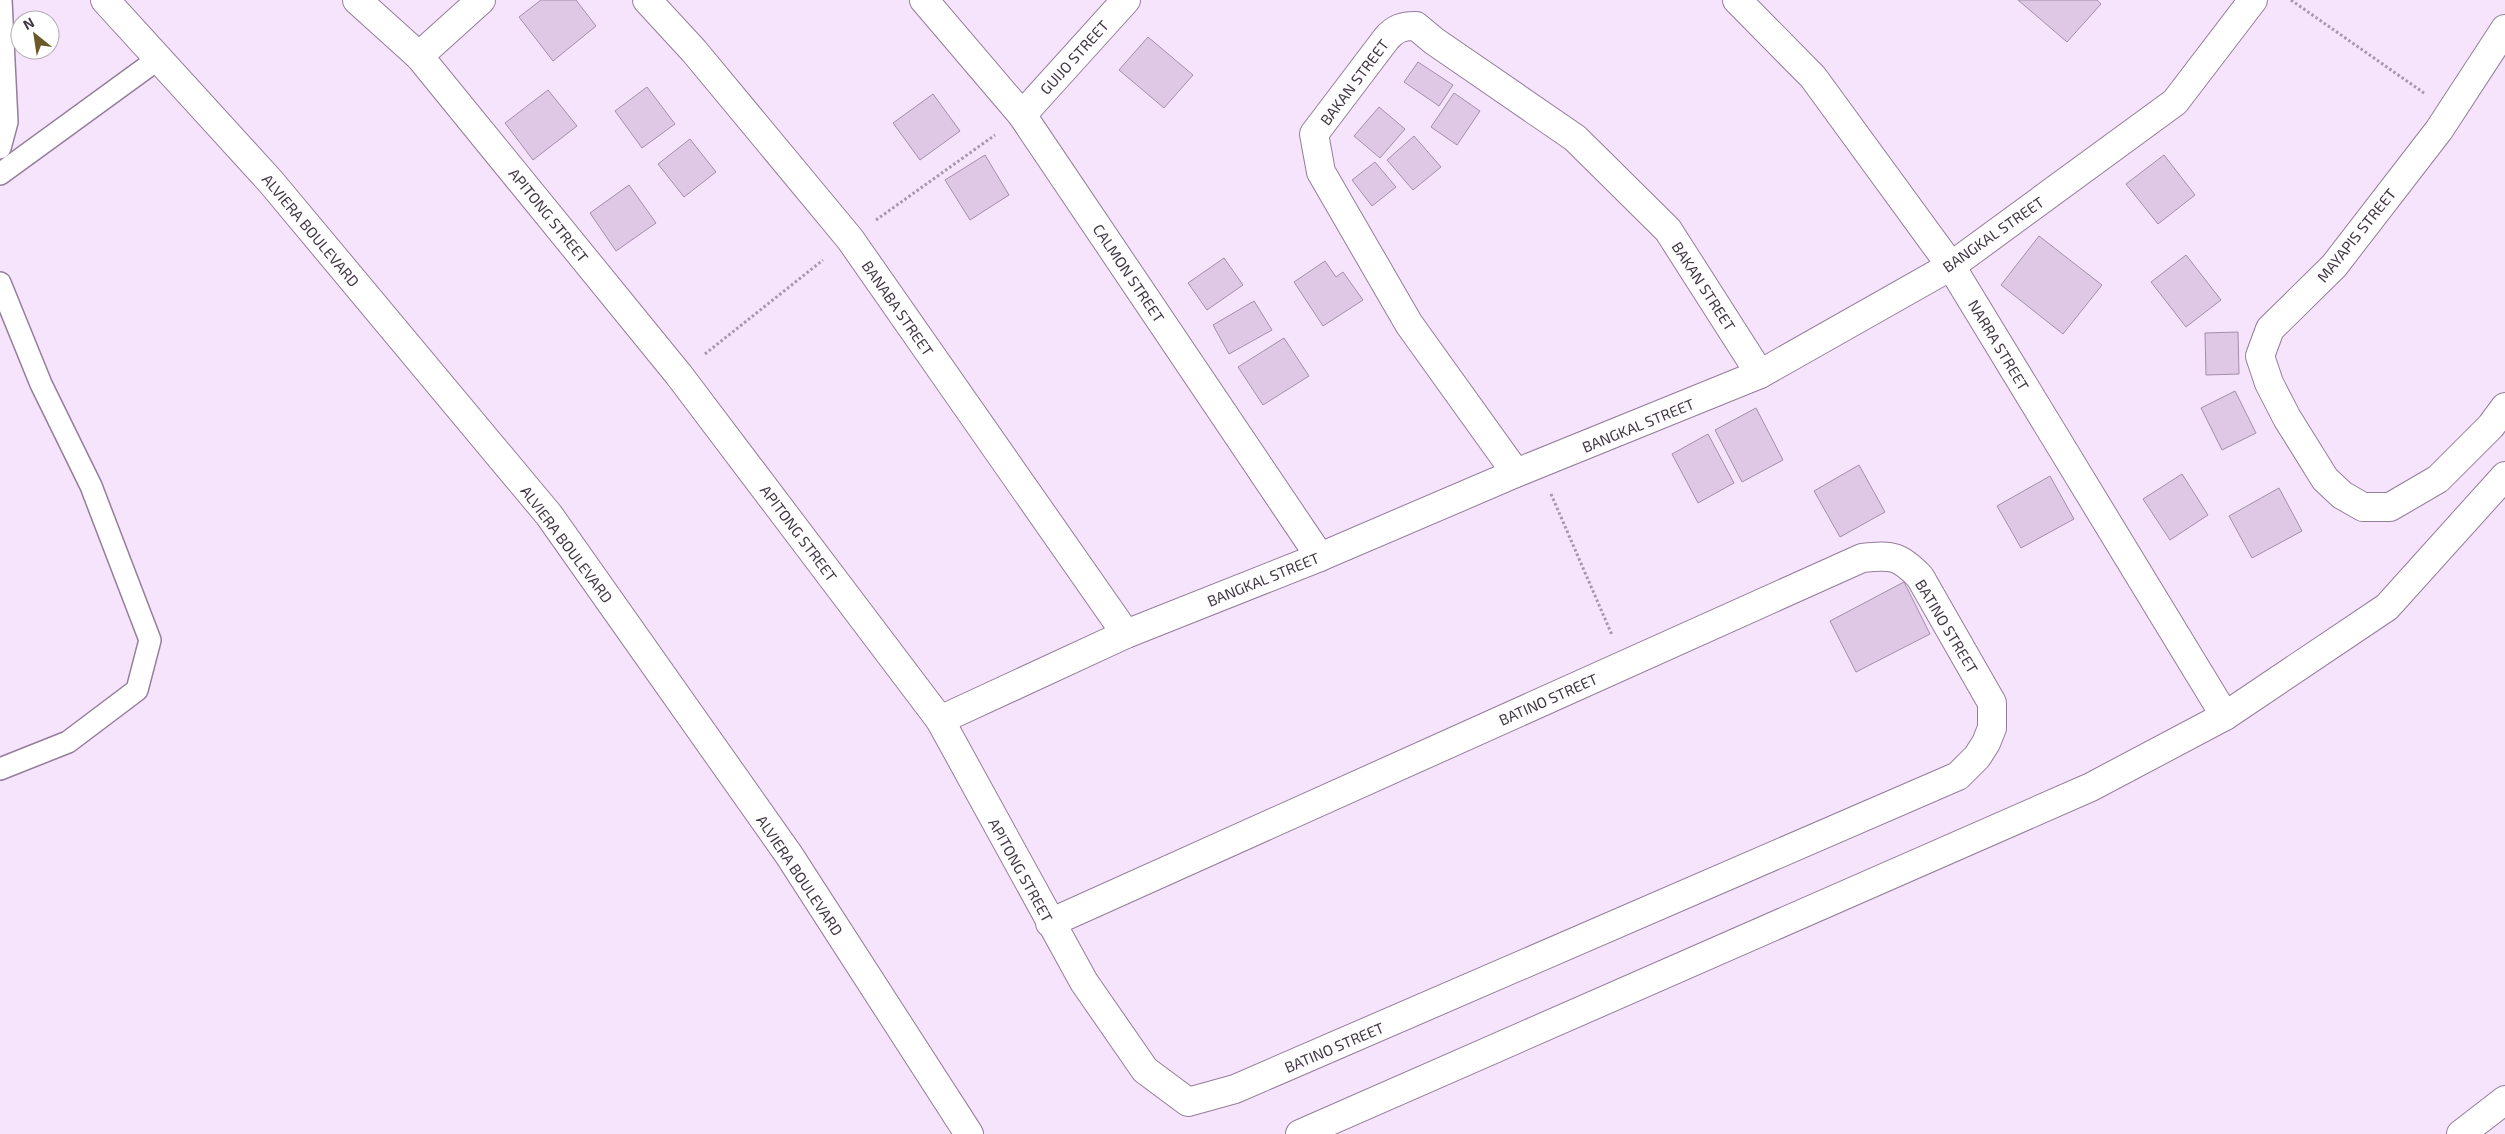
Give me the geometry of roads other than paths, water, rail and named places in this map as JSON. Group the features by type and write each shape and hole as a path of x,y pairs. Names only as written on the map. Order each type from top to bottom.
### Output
{"street":[{"name":"ALVIERA BOULEVARD","path":"105,0 271,182 549,516 789,855 968,1134"},
{"name":"APITONG STREET","path":"357,0 419,56 679,375 940,720 1084,982 1145,1070 1188,1102"},
{"path":"419,56 481,0"},
{"name":"BANABA STREET","path":"647,0 694,50 850,240 1126,634"},
{"name":"CALMON STREET","path":"924,0 1022,115 1320,557"},
{"name":"GUIJO STREET","path":"1022,115 1126,0"},
{"name":"NARRA STREET","path":"1737,0 1813,77 1951,266 2225,716"},
{"name":"BANGKAL STREET","path":"940,720 1126,634 1320,557 1527,469 1760,374 1951,266 2175,102 2253,0"},
{"name":"BAKAN STREET","path":"1527,469 1409,324 1321,172 1314,134 1392,31 1404,26 1416,26 1434,41 1582,145 1668,230 1760,374"},
{"name":"MAYAPIS STREET","path":"2505,29 2451,112 2334,266 2270,329 2260,356 2269,383 2287,418 2325,479 2342,495 2362,507 2390,507 2438,479 2505,408"},
{"path":"1300,1134 2092,787 2225,716 2387,607 2505,476"},
{"name":"BATINO STREET","path":"1050,923 1862,558 1887,555 1907,564 1920,578 1992,703 1992,728 1977,757 1958,776 1235,1090 1188,1102"},
{"path":"2461,1134 2505,1100"}],"lane":[{"path":"0,148 7,122 1,0"},
{"path":"0,174 158,59"},
{"path":"0,283 41,384 91,486 150,640 137,690 68,742 0,769"}]}
